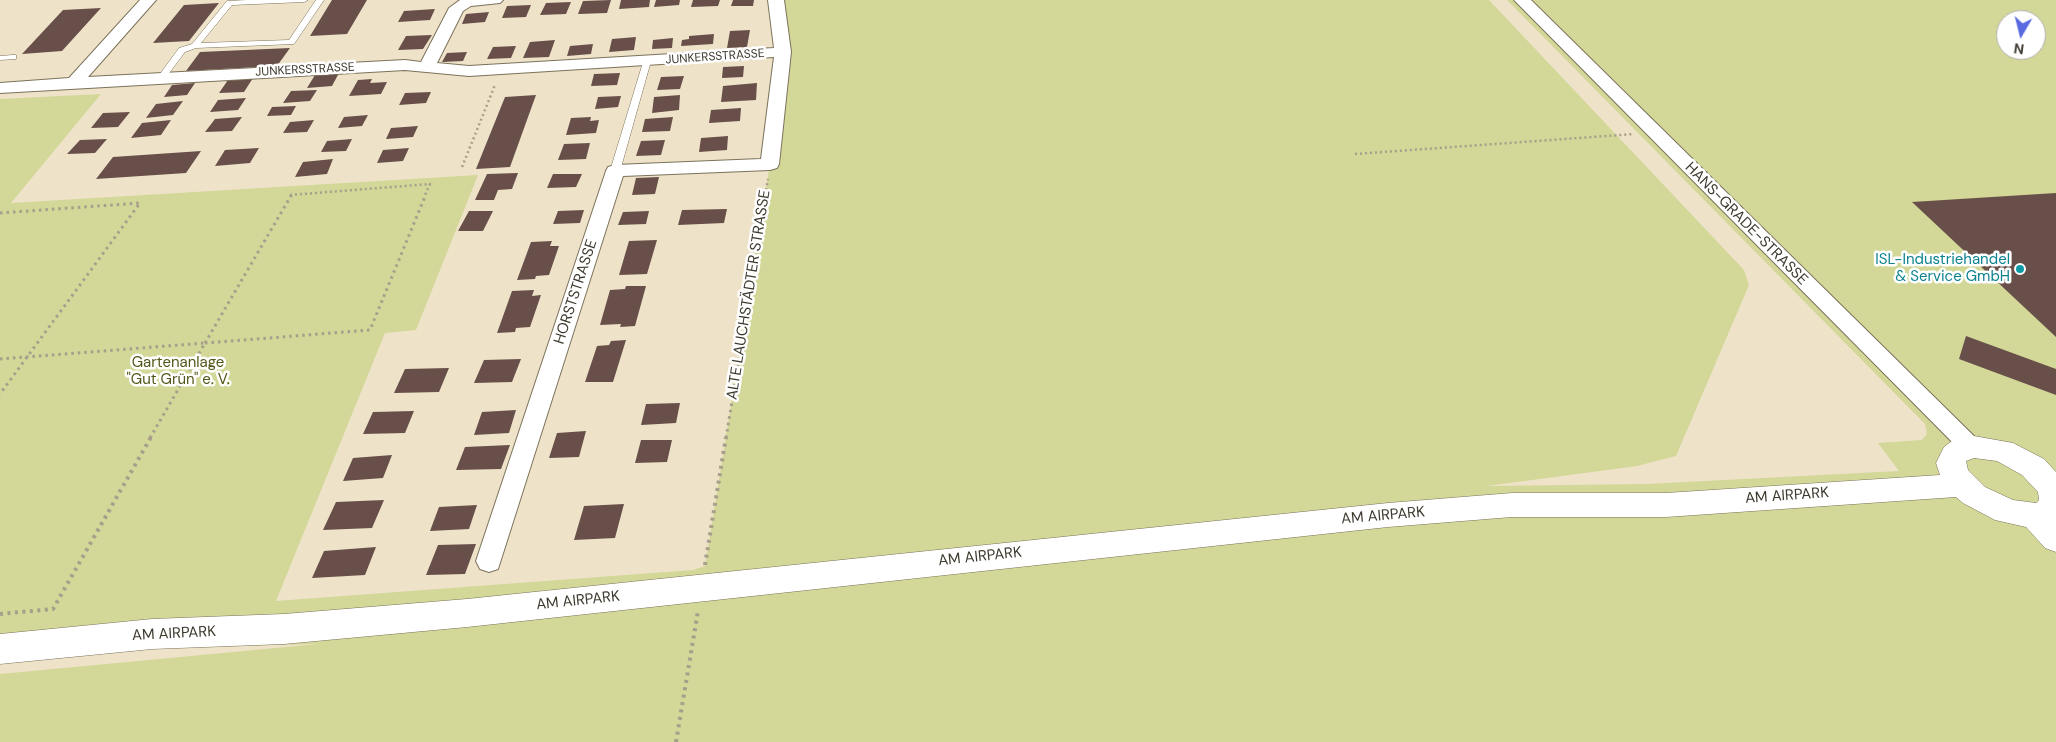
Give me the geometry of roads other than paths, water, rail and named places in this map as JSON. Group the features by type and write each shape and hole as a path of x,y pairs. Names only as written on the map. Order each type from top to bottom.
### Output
{"street":[{"path":"74,83 148,0"},
{"path":"426,68 456,8 468,2 495,0"},
{"path":"615,171 770,164 783,52 776,0"},
{"name":"HANS-GRADE-STRASSE","path":"1522,0 1971,447"},
{"name":"JUNKERSSTRASSE","path":"0,88 405,65 469,71 783,52"},
{"name":"HORSTSTRASSE","path":"489,561 615,171"},
{"path":"1971,447 1988,448 2003,452 2033,467 2045,477 2055,497 2054,505 2048,511 2034,515 2006,512 1990,505 1962,484 1954,473 1951,463 1954,455 1962,449 1971,447"},
{"name":"AM AIRPARK","path":"0,650 152,634 313,626 701,588 1388,515 1512,505 1666,505 1962,484"},
{"path":"2034,515 2056,539"}],"lane":[{"path":"195,46 230,3 304,0"},
{"path":"161,78 182,50 195,46 291,42 320,0"},
{"path":"0,58 13,57"},
{"name":"JUNKERSSTRASSE","path":"615,171 647,61"}],"place":[{"name":"ISL-Industriehandel & Service GmbH","path":"2020,269"}],"park label":[{"name":"Gartenanlage \"Gut Grün\" e. V.","path":"178,372"}]}
